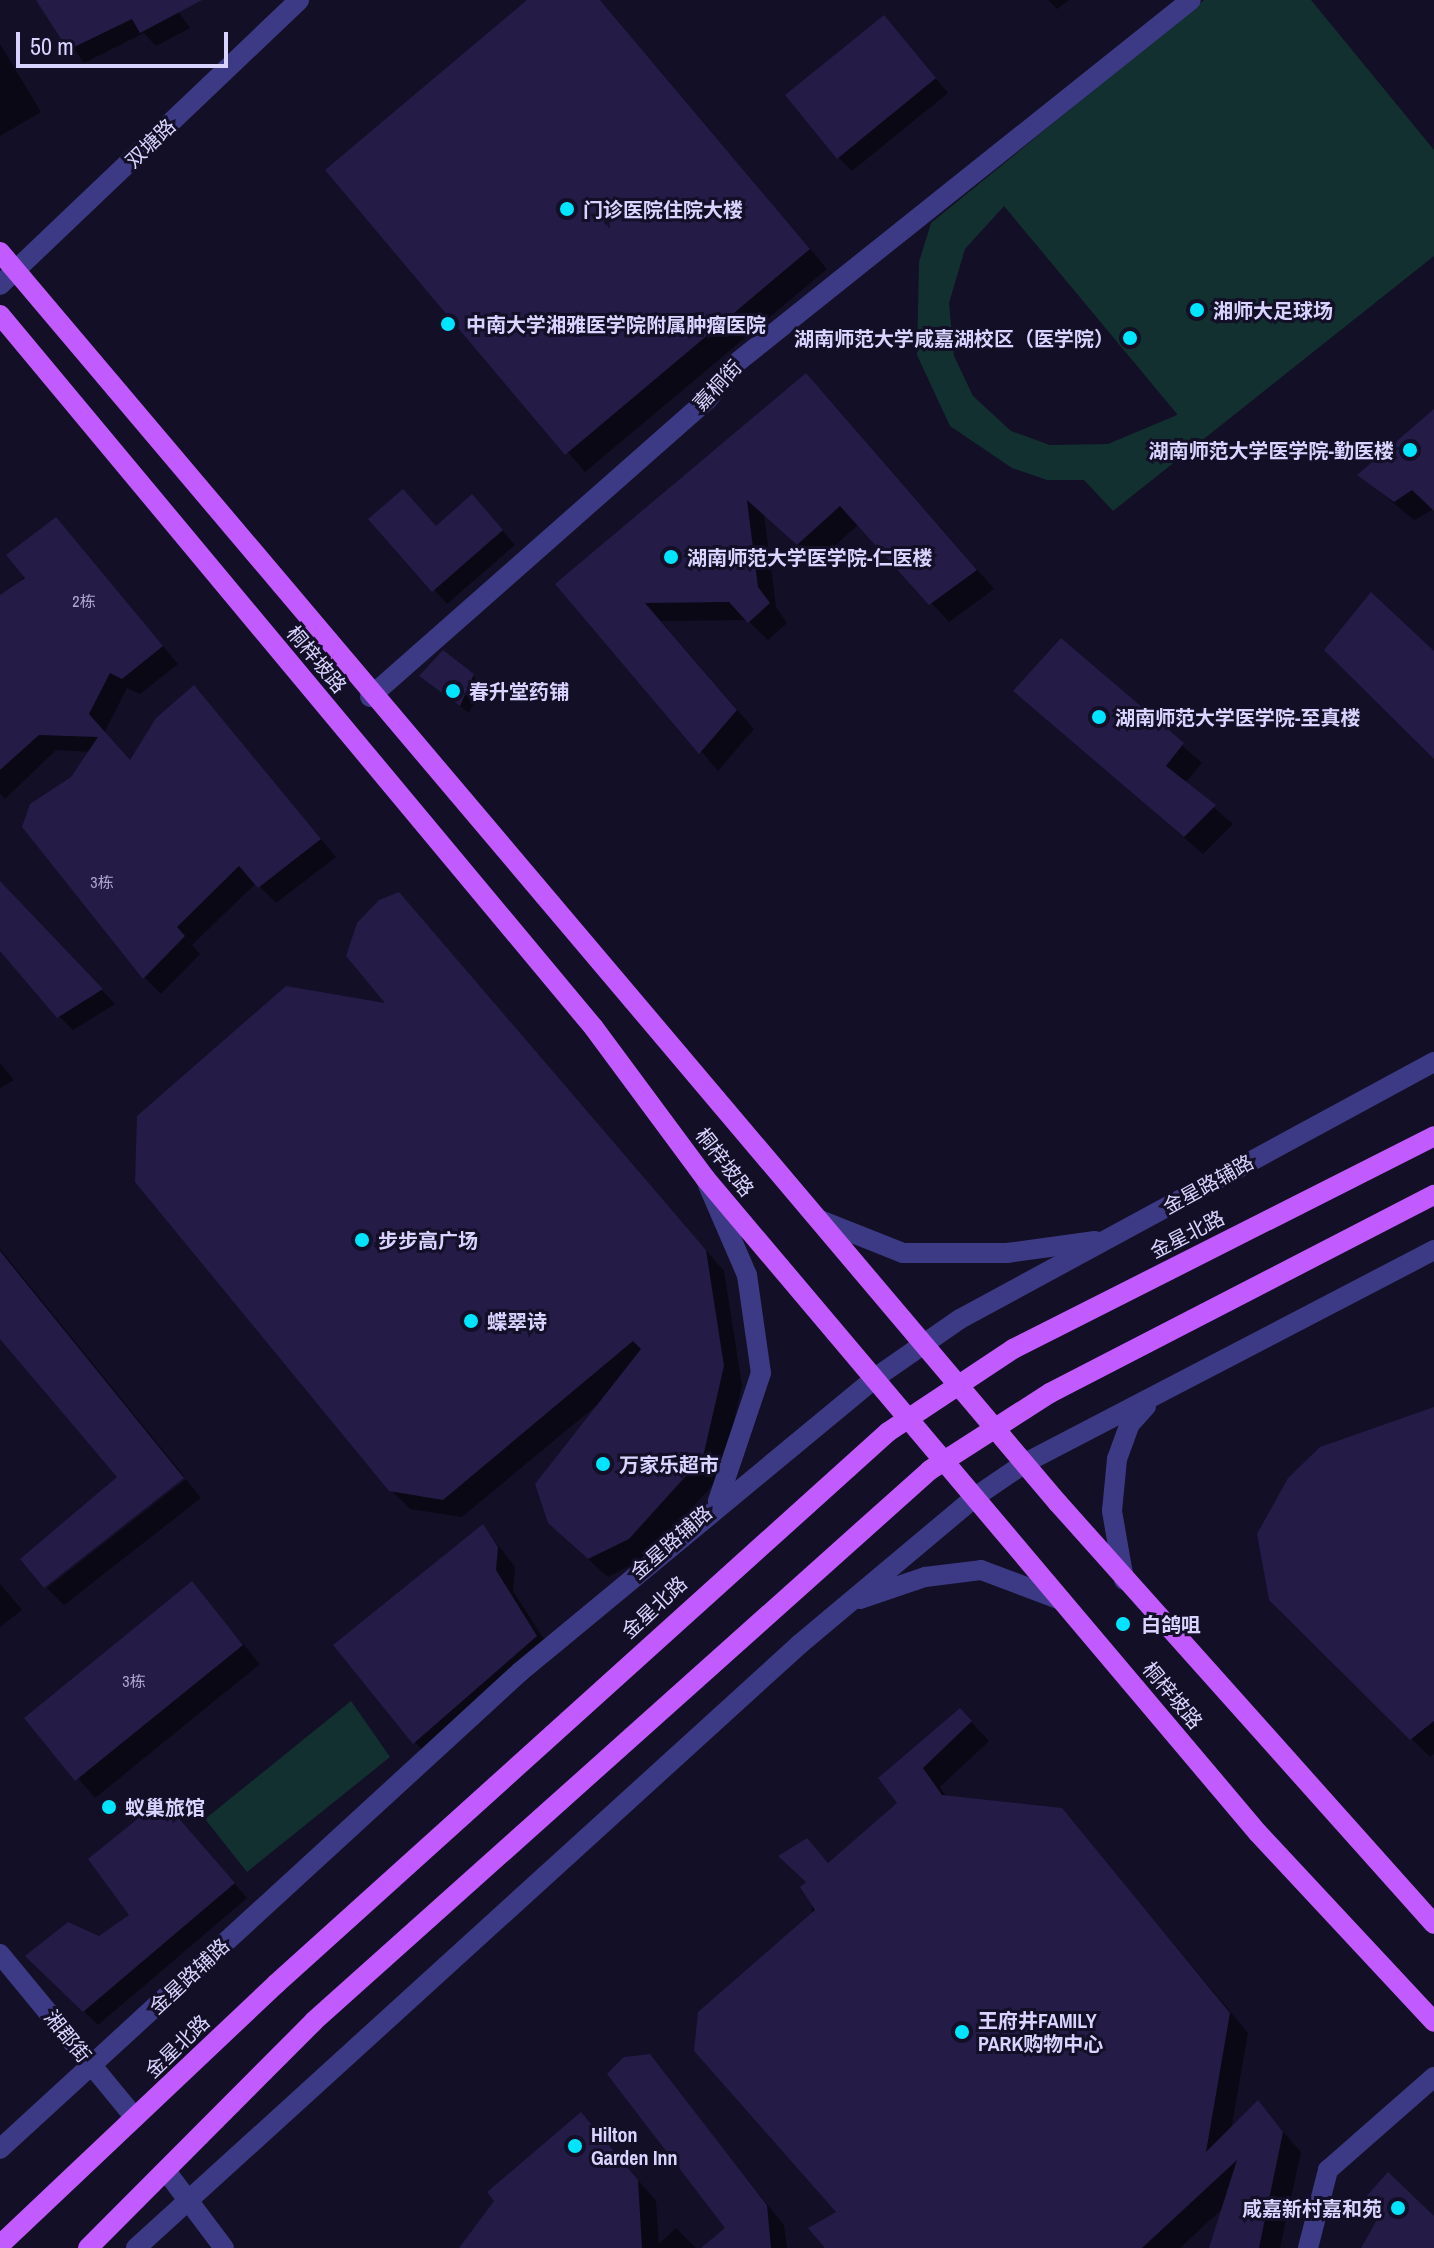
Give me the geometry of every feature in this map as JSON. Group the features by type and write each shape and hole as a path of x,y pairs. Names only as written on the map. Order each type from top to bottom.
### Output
{"main road":[{"name":"桐梓坡路","path":"0,252 370,697 820,1220 1124,1580 1434,1924"},
{"name":"桐梓坡路","path":"0,315 594,1028 705,1178 1258,1833 1434,2022"},
{"name":"金星北路","path":"0,2245 735,1566 907,1417 957,1382 1434,1136"},
{"path":"88,2248 314,2021 944,1461 994,1426 1434,1195"}],"street":[{"name":"双塘路","path":"0,285 299,0"},
{"name":"嘉桐街","path":"370,697 708,399 735,364 1191,0"},
{"name":"金星路辅路","path":"0,2149 520,1672 717,1502 875,1378 924,1343 1107,1239 1434,1062"},
{"path":"705,1178 747,1275 761,1373 717,1502"},
{"path":"820,1220 903,1253 1007,1253 1107,1239"},
{"path":"136,2248 849,1603 975,1497 1025,1463 1434,1250"},
{"path":"1124,1580 1112,1511 1117,1459 1130,1424 1156,1395"},
{"path":"849,1603 925,1577 981,1570 1061,1600"},
{"name":"湘郡街","path":"0,1954 135,2118"},
{"path":"1308,2248 1328,2170 1434,2077"},
{"path":"166,2171 224,2248"}],"green space":[{"name":"湘师大足球场","path":"1204,0 1311,0 1434,150 1434,256 1113,511 1084,480 1047,480 1012,468 950,426 917,355 919,262 931,223","holes":["1004,206 1177,414 1108,444 1050,445 1011,431 973,396 954,356 949,303 965,249"]},
{"path":"351,1701 390,1757 247,1872 205,1819"}],"building":[{"path":"36,0 202,0 140,33 132,19 68,50"},
{"name":"门诊医院住院大楼","path":"527,0 600,0 810,249 565,455 325,170"},
{"path":"884,15 936,78 837,159 785,95"},
{"name":"湖南师范大学医学院-仁医楼","path":"806,373 977,570 929,605 840,506 797,545 747,500 758,587 770,603 748,623 729,602 645,603 737,710 699,754 555,584"},
{"name":"湖南师范大学医学院-勤医楼","path":"1434,409 1434,511 1412,490 1394,502 1357,475"},
{"path":"403,489 436,526 472,494 503,530 432,592 368,519"},
{"path":"56,517 163,646 122,679 110,673 89,714 130,760 156,718 194,685 321,839 258,888 239,866 177,927 185,936 143,979 22,827 30,804 71,777 98,737 39,735 0,770 0,595 25,578 6,555"},
{"path":"1371,592 1434,651 1434,759 1324,650"},
{"name":"湖南师范大学医学院-至真楼","path":"1061,638 1184,743 1166,766 1216,805 1184,837 1013,691"},
{"name":"春升堂药铺","path":"443,650 474,674 460,706 419,676"},
{"path":"0,881 103,989 57,1018 0,951"},
{"name":"步步高广场","path":"399,892 706,1250 724,1366 703,1457 629,1539 588,1559 548,1523 535,1484 641,1349 633,1341 443,1500 389,1491 135,1182 137,1116 286,986 385,1003 346,956 357,923 379,900"},
{"path":"0,1251 184,1478 44,1588 20,1559 117,1477 0,1339"},
{"path":"1434,1407 1434,1721 1410,1740 1269,1600 1257,1534 1288,1478 1320,1447"},
{"path":"483,1524 498,1547 496,1570 537,1636 413,1744 333,1645"},
{"path":"192,1581 243,1645 75,1781 24,1718"},
{"name":"王府井FAMILY PARK购物中心","path":"960,1708 972,1721 923,1768 942,1795 1062,1808 1230,2013 1206,2152 1258,2100 1283,2132 1259,2248 1209,2248 1237,2160 1142,2248 825,2248 808,2228 836,2212 694,2051 698,2012 815,1910 800,1887 806,1882 778,1856 807,1838 828,1863 897,1803 878,1778"},
{"path":"162,1799 235,1883 83,2012 25,1956 68,1922 99,1936 129,1915 88,1859"},
{"path":"650,2054 767,2205 771,2248 701,2248 725,2228 607,2074 624,2057"},
{"name":"Hilton Garden Inn","path":"581,2112 638,2180 642,2248 459,2248 494,2201 487,2192"},
{"name":"咸嘉新村嘉和苑","path":"1388,2172 1434,2216 1434,2248 1361,2248 1378,2218 1363,2200"}],"place":[{"name":"门诊医院住院大楼","path":"567,209"},
{"name":"湘师大足球场","path":"1197,310"},
{"name":"中南大学湘雅医学院附属肿瘤医院","path":"448,324"},
{"name":"湖南师范大学咸嘉湖校区（医学院）","path":"1130,338"},
{"name":"湖南师范大学医学院-勤医楼","path":"1410,450"},
{"name":"湖南师范大学医学院-仁医楼","path":"671,557"},
{"name":"春升堂药铺","path":"453,691"},
{"name":"湖南师范大学医学院-至真楼","path":"1099,717"},
{"name":"步步高广场","path":"362,1240"},
{"name":"蝶翠诗","path":"471,1321"},
{"name":"万家乐超市","path":"603,1464"},
{"name":"白鸽咀","path":"1123,1624"},
{"name":"蚁巢旅馆","path":"109,1807"},
{"name":"王府井FAMILY PARK购物中心","path":"962,2032"},
{"name":"Hilton Garden Inn","path":"575,2146"},
{"name":"咸嘉新村嘉和苑","path":"1398,2208"}]}
